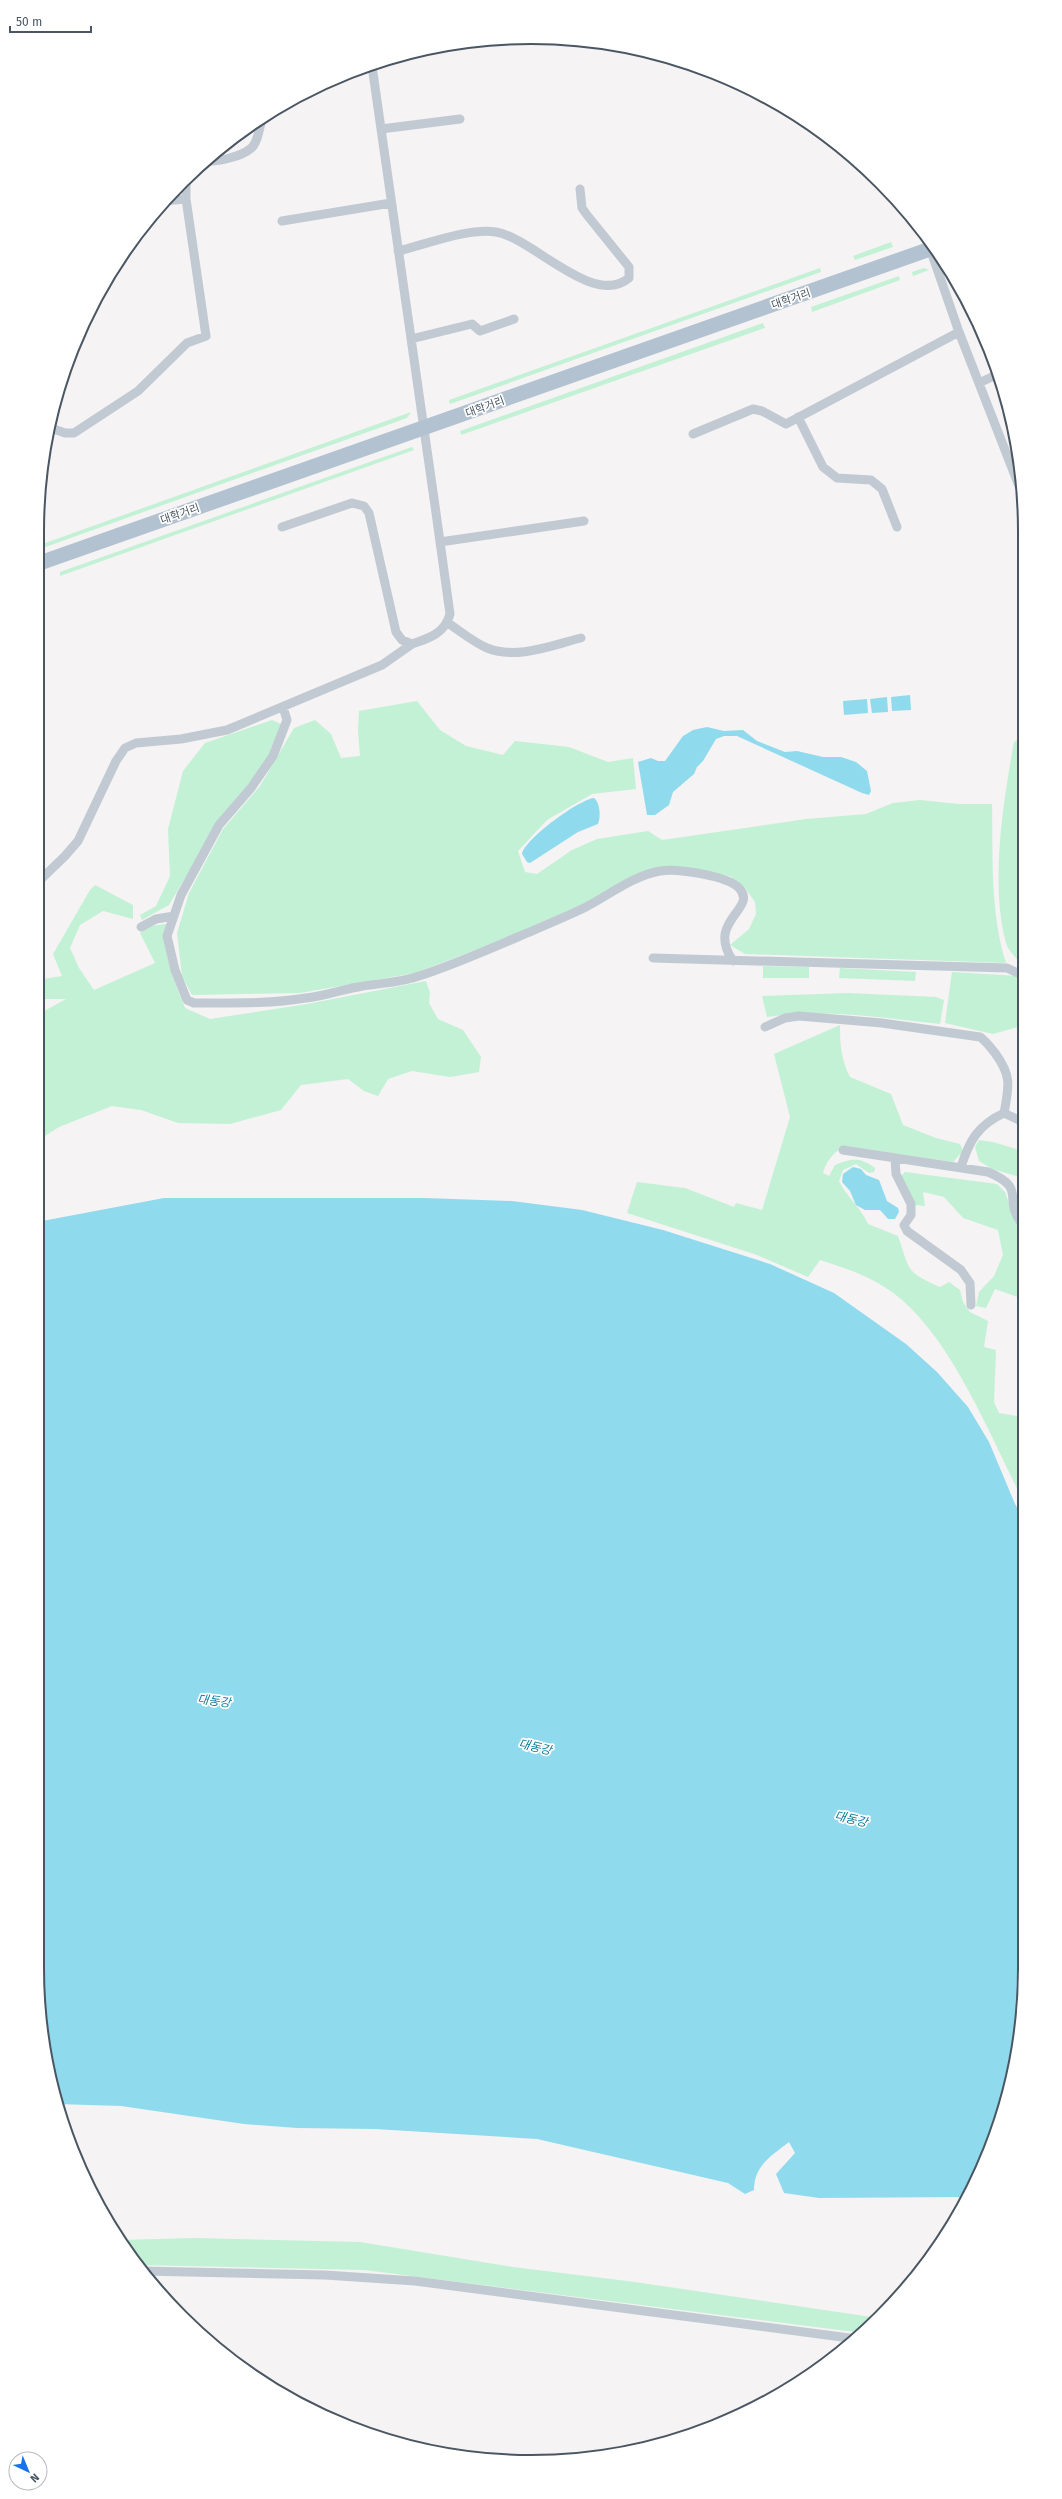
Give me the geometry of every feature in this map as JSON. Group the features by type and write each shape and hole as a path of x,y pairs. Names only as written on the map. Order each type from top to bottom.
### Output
{"main road":[{"name":"대학거리","path":"44,562 425,429 928,249"}],"street":[{"path":"44,876 78,841 116,761 125,748 136,743 181,739 227,730 283,708 382,665 412,644 443,630 448,623 450,614 425,429 373,71"},
{"path":"381,128 460,119"},
{"path":"216,160 225,159 251,149 256,140 260,126"},
{"path":"55,429 65,433 74,433 138,391 187,343 206,336 186,199 186,188"},
{"path":"398,251 475,232 495,231 511,237 588,282 605,287 615,286 628,278 629,267 582,208 580,189"},
{"path":"175,200 186,199"},
{"path":"282,220 391,203"},
{"path":"936,260 959,332 1015,475"},
{"path":"411,339 472,324 480,331 514,319"},
{"path":"693,434 753,409 762,411 786,424 959,332"},
{"path":"979,383 993,377"},
{"path":"798,417 823,467 837,478 871,480 882,488 897,527"},
{"path":"282,527 352,503 364,506 369,514 396,632 402,640 412,644"},
{"path":"440,542 584,521"},
{"path":"448,623 487,648 502,652 527,652 581,638"},
{"path":"283,708 287,720 273,756 251,788 219,825 180,895 167,936 175,970 187,1000 194,1003 255,1002 306,998 356,987 418,977 584,908 635,880 660,871 682,870 732,883 740,889 744,896 743,904 726,926 723,937 726,950 733,961"},
{"path":"141,927 156,919 174,916"},
{"path":"653,958 1007,968 1018,973"},
{"path":"765,1027 785,1018 799,1016 882,1022 980,1037 1004,1065 1009,1078 1004,1113"},
{"path":"1004,1113 1018,1120"},
{"path":"961,1167 968,1143 984,1125 1004,1113"},
{"path":"843,1150 988,1172 1008,1183 1013,1190 1015,1214 1018,1218"},
{"path":"895,1158 896,1174 911,1204 911,1215 904,1225 907,1231 961,1270 970,1283 971,1305"},
{"path":"151,2271 311,2274 415,2281 847,2338"}],"green space":[{"path":"891,242 893,247 855,260 853,256"},
{"path":"820,268 821,272 450,404 449,400"},
{"path":"924,268 929,270 913,276 912,272"},
{"path":"899,276 900,280 812,312 811,307"},
{"path":"763,323 765,328 461,435 460,431"},
{"path":"411,412 407,418 44,548 44,543"},
{"path":"412,447 414,450 60,576 60,572"},
{"path":"417,701 440,730 466,746 503,755 515,741 569,747 608,762 633,758 636,789 592,794 547,820 518,851 525,872 537,874 572,850 597,839 648,831 662,840 806,819 866,814 893,803 920,800 959,804 992,804 993,884 997,924 1006,963 745,954 730,945 749,929 756,914 755,902 745,888 730,876 676,866 650,869 581,905 491,944 415,973 300,993 192,995 182,976 177,933 189,893 223,829 260,786 294,728 315,720 331,734 341,758 360,756 358,731 359,711"},
{"path":"272,720 283,725 271,755 249,786 217,824 169,905 142,920 140,915 156,906 170,876 168,829 183,771 205,743"},
{"path":"1018,740 1018,960 1006,943 1001,920 999,895 1002,817 1014,742"},
{"path":"95,885 133,905 133,919 103,911 80,925 70,948 79,968 94,990 155,963 140,933 150,926 167,924 167,956 185,1008 210,1019 307,1004 426,981 430,993 429,1003 438,1019 463,1030 481,1057 479,1072 450,1077 412,1071 388,1079 378,1096 364,1091 348,1079 301,1085 281,1110 230,1124 178,1123 141,1110 112,1106 59,1127 44,1137 44,1011 66,999 44,999 44,979 62,976 53,954 90,890"},
{"path":"763,966 809,967 809,978 763,978"},
{"path":"840,968 916,972 915,981 839,978"},
{"path":"952,972 1018,976 1018,1027 993,1034 945,1023"},
{"path":"848,993 936,997 944,1000 940,1024 854,1015 810,1013 767,1017 762,996"},
{"path":"840,1025 842,1052 850,1077 891,1094 903,1125 936,1138 960,1144 963,1151 953,1162 845,1146 831,1157 823,1173 829,1176 835,1165 851,1160 860,1160 875,1168 874,1172 869,1173 856,1164 843,1170 839,1181 868,1224 898,1236 907,1263 914,1273 940,1287 949,1282 960,1290 963,1302 970,1312 988,1321 984,1347 996,1350 994,1402 999,1413 1018,1416 1018,1490 985,1422 955,1367 939,1342 921,1319 893,1293 873,1280 842,1267 820,1260 808,1277 757,1255 627,1213 637,1182 685,1188 734,1207 736,1203 762,1210 790,1117 774,1054"},
{"path":"979,1140 993,1142 1018,1150 1018,1177 992,1169 979,1161 975,1147"},
{"path":"905,1172 997,1184 1005,1192 1018,1227 1018,1297 995,1289 986,1308 976,1306 979,1292 994,1276 1003,1255 998,1230 963,1218 944,1197 923,1192 925,1206 915,1205 901,1176"},
{"path":"195,2238 360,2242 513,2267 635,2282 870,2317 854,2332 364,2270 146,2265 127,2240"}],"water":[{"path":"910,695 911,710 892,711 891,697"},
{"path":"887,697 888,712 872,713 870,699"},
{"path":"867,699 868,713 844,715 843,701"},
{"path":"707,727 724,731 743,730 757,741 785,752 797,751 823,757 841,757 856,762 867,771 871,791 869,795 862,793 737,736 724,736 716,739 694,774 673,792 669,805 655,815 647,815 638,762 651,758 658,761 665,761 683,736 693,730"},
{"path":"594,798 598,803 598,824 578,832 530,863 527,862 522,854 525,847 532,839 553,821 576,805"},
{"path":"853,1167 861,1169 866,1175 879,1180 887,1201 898,1208 899,1212 895,1219 888,1219 880,1210 865,1210 856,1205 850,1191 842,1182 843,1174"},
{"name":"대동강","path":"164,1198 425,1198 512,1201 582,1210 663,1230 770,1264 834,1293 906,1344 937,1372 968,1407 989,1442 1018,1509 1017,2000 1009,2063 1001,2094 992,2125 981,2154 961,2197 819,2198 784,2193 776,2174 795,2153 789,2142 765,2162 757,2174 754,2190 745,2194 728,2183 537,2139 375,2129 297,2128 244,2124 121,2106 64,2104 53,2063 48,2032 44,1968 44,1221"}]}
